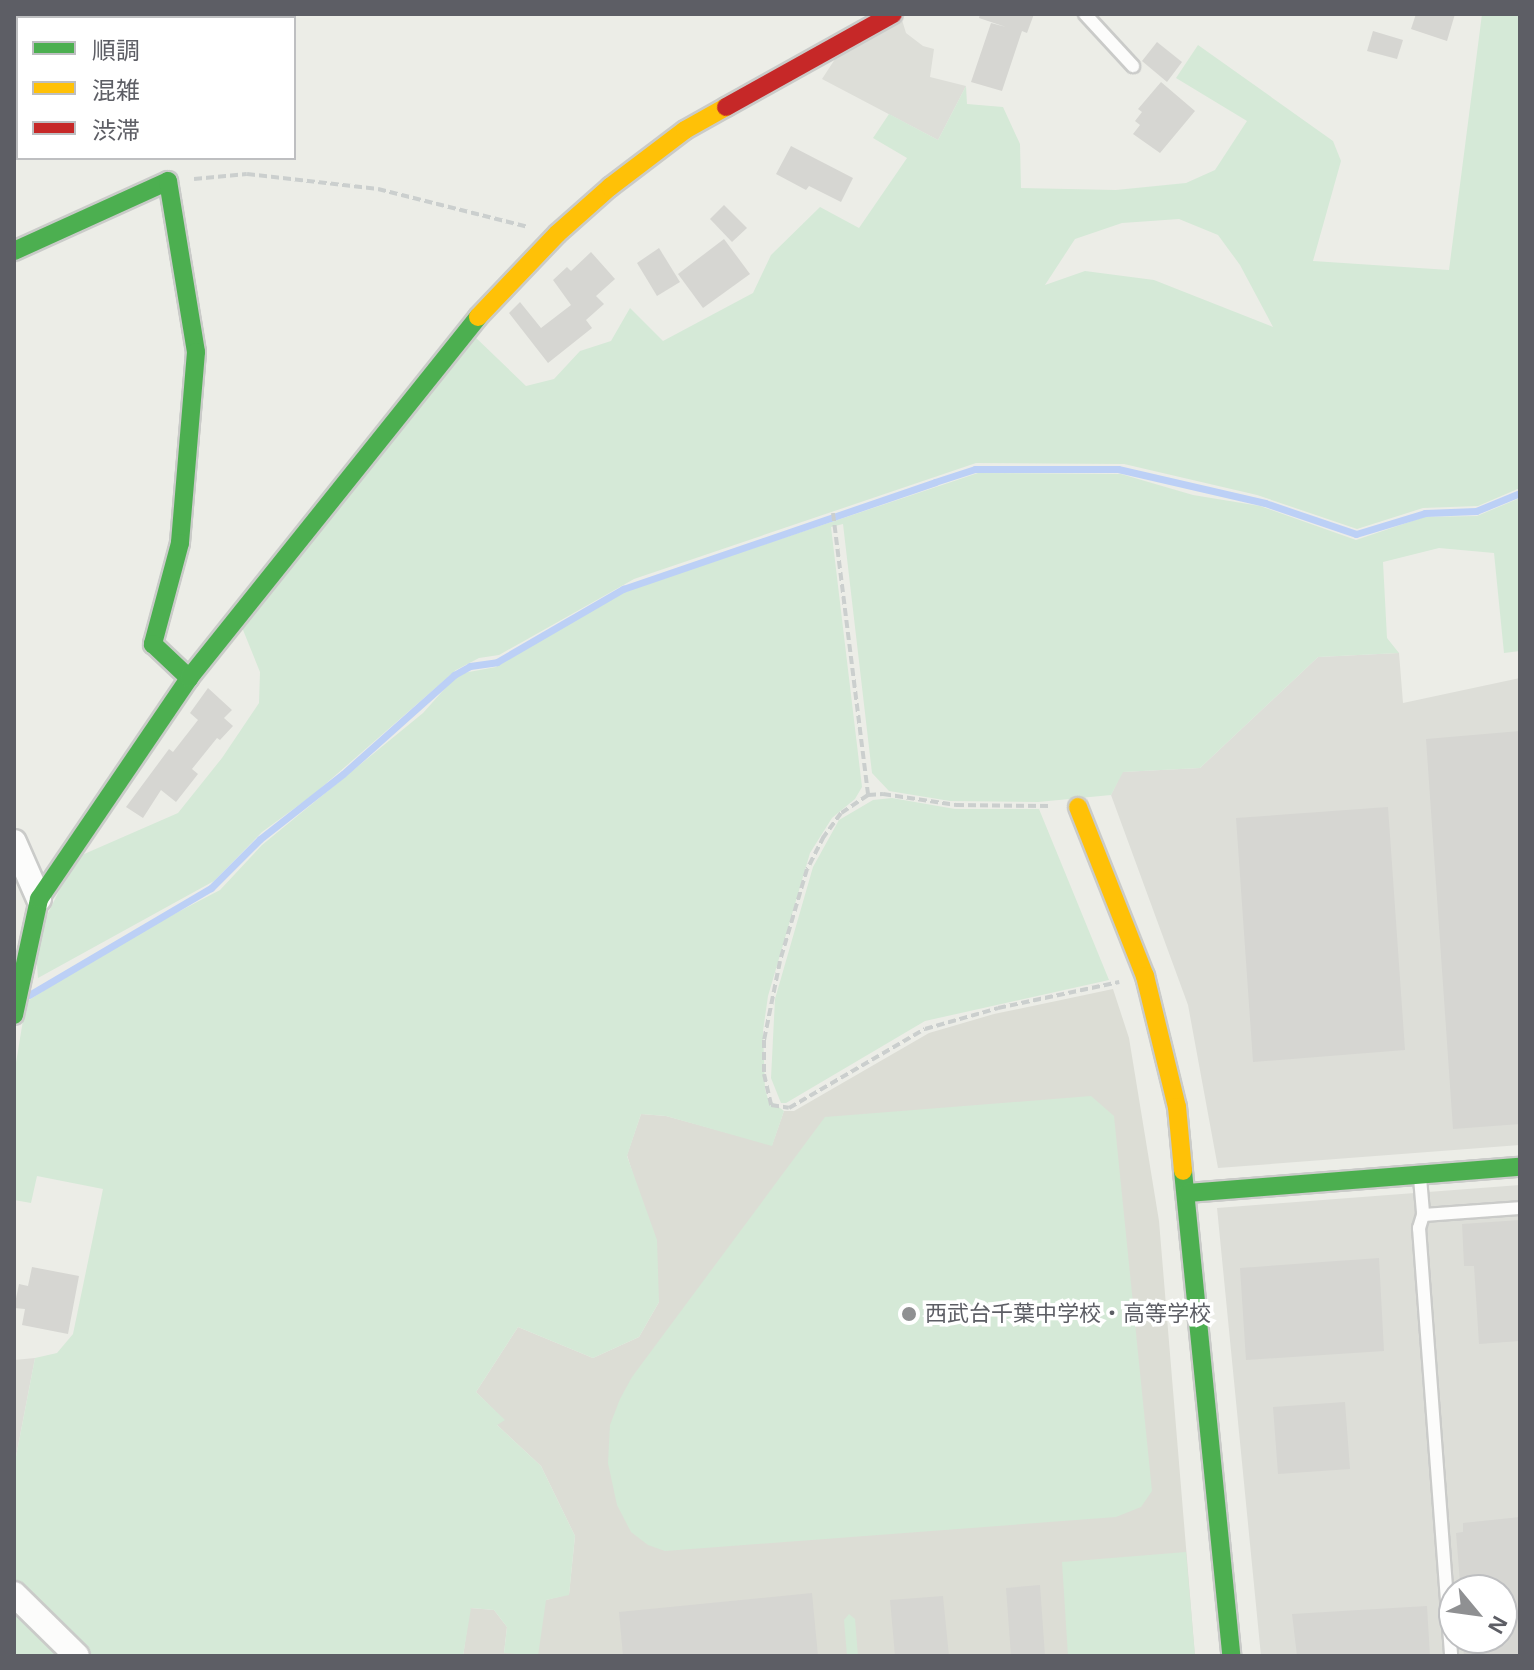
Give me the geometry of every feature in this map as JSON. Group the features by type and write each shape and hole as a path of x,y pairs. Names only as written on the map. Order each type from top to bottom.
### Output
{"street":[{"path":"15,1008 39,899 189,678 483,311 557,234 610,187 685,130 893,14"},
{"path":"14,251 168,181 196,352 180,543 153,644 189,678"},
{"path":"1078,807 1145,976 1177,1107 1231,1656"},
{"path":"14,842 39,899"},
{"path":"1187,1193 1520,1167"},
{"path":"14,1594 77,1656"}],"lane":[{"path":"1085,14 1133,66"},
{"path":"1420,1174 1423,1215 1419,1228 1451,1656"},
{"path":"1423,1215 1520,1208"}],"path":[{"path":"168,181 247,174 378,189 557,234"},
{"path":"833,513 868,795"},
{"path":"1078,807 956,805 883,794 868,795 841,813 824,836 807,869 780,961 764,1040 764,1074 771,1105 789,1108 925,1029 998,1008 1145,976"}],"shaded area":[{"path":"902,20 906,33 923,46 934,49 930,77 966,86 938,140 822,79 837,56"},
{"path":"1399,653 1403,703 1520,678 1520,1145 1218,1168 1188,1005 1111,795 1122,772 1200,768 1318,657"},
{"name":"西武台千葉中学校・高等学校","path":"1113,989 1129,1038 1159,1221 1195,1656 463,1656 470,1608 494,1610 507,1627 504,1653 546,1600 569,1594 575,1536 541,1466 496,1424 504,1420 476,1392 518,1327 593,1358 639,1337 659,1302 639,1194 627,1155 641,1114 666,1116 772,1145 784,1111 794,1111 929,1033 994,1014"},
{"path":"1520,1185 1520,1656 1261,1656 1217,1208"},
{"path":"35,1358 19,1441 14,1467 14,1360"}],"green space":[{"path":"1482,14 1520,14 1520,488 1478,506 1423,508 1357,529 1257,495 1124,464 976,463 634,579 499,655 479,658 456,670 314,794 262,832 214,881 38,978 35,940 75,858 178,813 222,758 259,703 260,672 241,625 472,334 526,386 554,379 580,351 611,341 630,308 663,341 753,293 771,255 820,207 859,228 907,158 873,138 889,114 938,140 966,86 967,104 1003,107 1020,144 1021,188 1116,190 1186,183 1215,170 1247,121 1176,78 1198,45 1333,141 1341,161 1313,261 1449,270","holes":["1179,219 1218,235 1240,265 1273,327 1154,280 1085,271 1045,285 1075,239 1122,223"]},
{"path":"978,473 1121,474 1193,495 1260,506 1356,540 1424,517 1477,516 1520,498 1520,651 1504,653 1494,553 1439,548 1383,562 1387,638 1399,653 1318,657 1200,768 1123,772 1111,795 1038,802 950,801 889,791 872,773 843,524 831,527 862,787 855,799 832,818 810,853 768,996 763,1031 765,1089 768,1099 784,1111 772,1146 666,1116 641,1114 627,1156 657,1240 659,1302 639,1337 593,1358 518,1327 476,1392 505,1420 497,1425 541,1466 575,1536 569,1595 546,1600 538,1656 504,1653 507,1627 494,1610 471,1608 463,1656 93,1656 14,1583 14,1467 35,1358 57,1353 73,1334 103,1189 37,1176 31,1203 14,1200 14,1075 26,1002 117,944 220,890 262,845 423,713 458,674 496,667 611,598 643,585"},
{"path":"892,798 955,809 1039,809 1109,980 925,1021 786,1103 781,1103 771,1078 775,999 813,867 839,820 873,800"},
{"path":"1091,1096 1114,1116 1152,1491 1141,1507 1116,1517 665,1551 648,1545 631,1532 617,1505 608,1463 610,1425 620,1399 632,1377 825,1117"},
{"path":"1186,1552 1195,1656 1068,1656 1062,1562"},
{"path":"14,1612 58,1656 14,1656"},
{"path":"849,1614 855,1619 858,1656 847,1656 844,1620"}],"building":[{"path":"980,14 1034,14 1027,33 1022,31 1002,91 971,82 991,23 1006,27 979,18"},
{"path":"1416,14 1455,14 1447,41 1411,29"},
{"path":"1373,31 1403,40 1397,59 1367,51"},
{"path":"1157,42 1182,62 1167,82 1142,61"},
{"path":"1161,82 1195,111 1160,153 1133,134 1140,125 1135,121 1142,112 1138,109"},
{"path":"791,146 853,178 841,202 809,186 806,190 776,174"},
{"path":"724,205 747,228 732,242 710,219"},
{"path":"724,239 750,274 703,308 678,274"},
{"path":"659,248 680,282 657,296 637,263"},
{"path":"591,252 615,279 596,296 604,304 586,320 592,328 548,363 509,313 520,302 541,328 571,305 553,280 567,267 571,271"},
{"path":"208,688 232,710 224,718 233,726 220,740 217,738 192,769 198,774 176,802 161,790 143,818 126,807 169,749 173,752 198,720 190,713"},
{"path":"1520,731 1520,1124 1453,1129 1426,739"},
{"path":"1388,807 1405,1050 1253,1062 1236,818"},
{"path":"1520,1220 1520,1341 1479,1344 1474,1266 1464,1266 1462,1224"},
{"path":"1379,1258 1384,1351 1246,1360 1240,1268"},
{"path":"32,1267 79,1276 68,1334 22,1325 25,1309 14,1308 19,1284 28,1286"},
{"path":"1345,1402 1350,1469 1278,1474 1273,1407"},
{"path":"1520,1517 1520,1656 1464,1656 1518,1654 1518,1574 1459,1574 1456,1533 1463,1532 1463,1523"},
{"path":"1040,1585 1045,1656 1011,1656 1006,1588"},
{"path":"812,1593 818,1656 623,1656 619,1612"},
{"path":"943,1596 949,1656 895,1656 890,1600"},
{"path":"1427,1606 1430,1656 1297,1656 1292,1614"}],"waterway":[{"path":"29,995 211,888 260,839 343,774 454,675 470,666 497,662 623,589 935,482 975,469 1118,469 1265,503 1356,534 1425,513 1476,511 1520,493"}],"traffic: fast":[{"path":"14,251 168,181 196,352 180,543 153,644 189,678"},
{"path":"14,1015 39,899 189,678 478,317"},
{"path":"1187,1193 1520,1167"},
{"path":"1183,1171 1231,1656"}],"traffic: slow":[{"path":"478,317 557,234 610,187 685,130 726,107"},
{"path":"1078,807 1145,976 1177,1107 1183,1171"}],"traffic: jam":[{"path":"726,107 893,14"}],"place":[{"name":"西武台千葉中学校・高等学校","path":"909,1314"}]}
